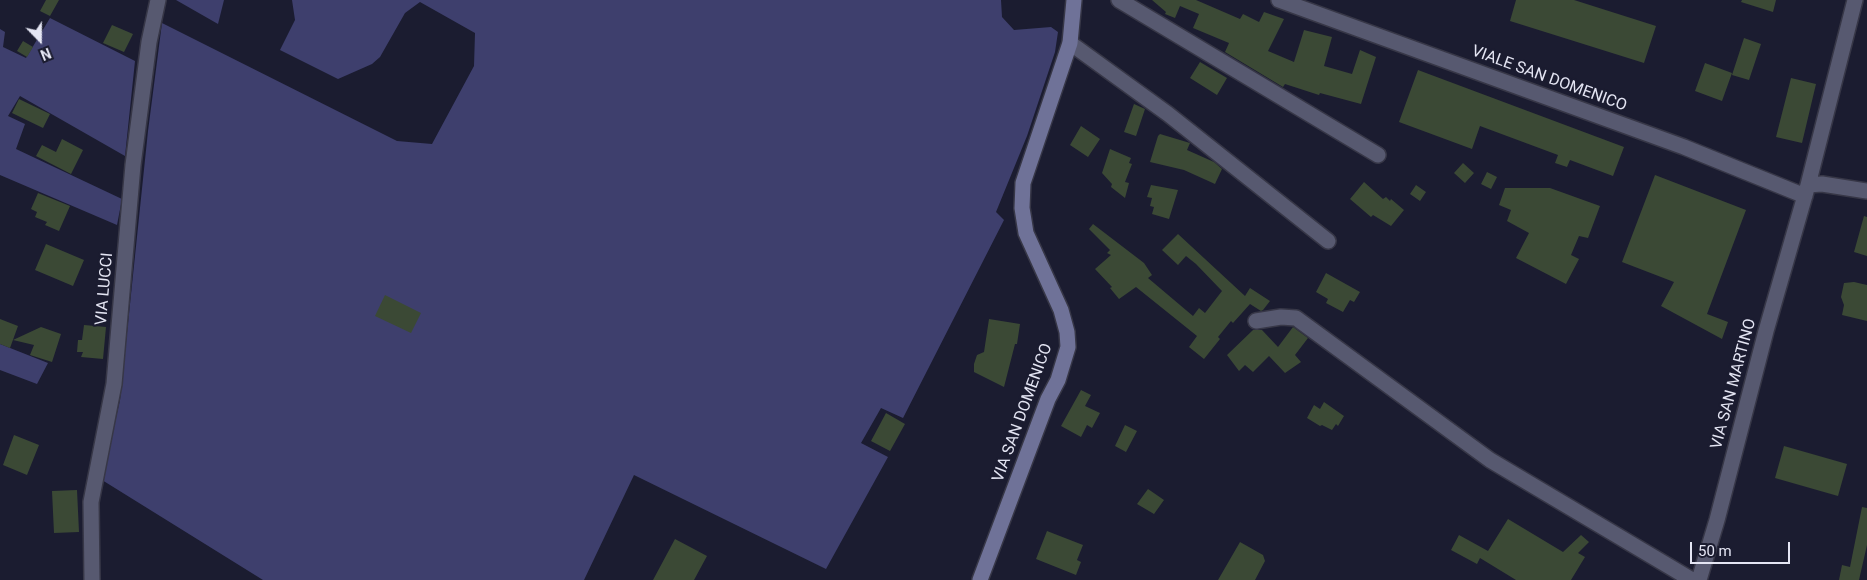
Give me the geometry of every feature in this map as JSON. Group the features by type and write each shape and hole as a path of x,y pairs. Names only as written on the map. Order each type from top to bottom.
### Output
{"street":[{"name":"VIA LUCCI","path":"92,580 91,502 114,384 134,165 149,42 158,0"},
{"name":"VIA SAN DOMENICO","path":"980,580 1048,400 1058,380 1068,347 1067,332 1061,310 1026,233 1022,208 1023,183 1070,43 1074,0"},
{"path":"1119,0 1378,155"},
{"name":"VIALE SAN DOMENICO","path":"1280,0 1806,191"},
{"name":"VIA SAN MARTINO","path":"1698,580 1717,520 1766,331 1806,191 1855,0"},
{"path":"1070,43 1168,114 1328,241"},
{"path":"1806,191 1822,184 1867,191"},
{"path":"1256,321 1282,317 1296,318 1490,460 1692,580"}],"shaded area":[{"path":"176,0 224,0 218,24"},
{"path":"292,0 1001,0 1002,17 1014,30 1051,27 1058,32 1055,52 1027,136 996,212 1004,220 903,418 881,408 861,443 888,457 826,569 634,475 584,580 263,580 102,480 120,400 148,131 162,23 397,141 432,144 474,66 475,33 420,2 405,13 380,57 372,64 338,79 280,50 295,20"},
{"path":"50,18 135,61 125,156 20,96 8,116 25,124 16,149 122,199 117,225 0,175 0,29 5,32 3,47 26,58"},
{"path":"0,344 48,363 37,384 0,370"}],"building":[{"path":"46,0 59,0 50,16 40,11"},
{"path":"1152,0 1196,0 1240,19 1243,14 1259,22 1264,12 1284,19 1268,51 1294,62 1304,30 1332,37 1324,66 1352,74 1360,50 1376,57 1361,104 1320,93 1319,95 1285,84 1283,87 1225,52 1229,43 1193,28 1199,14 1180,6 1175,18 1165,14 1166,12"},
{"path":"1516,0 1574,0 1656,26 1644,63 1510,21"},
{"path":"1742,0 1776,0 1773,12 1741,2"},
{"path":"112,25 133,34 124,52 103,43"},
{"path":"1744,38 1761,44 1749,80 1732,75"},
{"path":"23,41 33,47 27,57 17,51"},
{"path":"1200,62 1227,78 1217,95 1190,78"},
{"path":"1705,63 1732,73 1722,101 1695,91"},
{"path":"1418,70 1624,147 1613,176 1570,160 1567,167 1555,163 1558,155 1480,126 1472,149 1399,122"},
{"path":"1791,78 1816,84 1802,143 1776,137"},
{"path":"19,99 50,114 43,128 12,113"},
{"path":"1134,104 1145,109 1136,136 1124,132"},
{"path":"1081,126 1100,139 1088,157 1070,145"},
{"path":"1160,134 1190,143 1187,150 1214,162 1222,169 1215,184 1184,170 1150,162"},
{"path":"62,139 83,150 71,174 36,156 42,145 56,152"},
{"path":"1110,149 1131,158 1129,163 1132,164 1125,182 1129,183 1125,198 1111,187 1112,184 1102,173"},
{"path":"1463,163 1474,173 1465,183 1454,173"},
{"path":"1487,172 1497,177 1491,189 1481,184"},
{"path":"1655,175 1746,210 1707,314 1728,322 1722,339 1661,306 1674,282 1622,262"},
{"path":"1364,182 1383,199 1386,197 1390,201 1391,199 1404,210 1391,226 1373,215 1371,217 1350,199"},
{"path":"1151,185 1178,190 1169,219 1152,214 1154,207 1150,206 1152,198 1147,197"},
{"path":"1416,185 1426,192 1420,201 1410,194"},
{"path":"1505,188 1550,188 1600,206 1588,238 1579,236 1571,255 1579,259 1566,284 1516,258 1529,233 1507,221 1511,210 1499,205"},
{"path":"38,193 70,206 59,231 45,225 47,222 35,217 37,212 31,209"},
{"path":"1864,216 1867,217 1867,256 1854,252"},
{"path":"1093,224 1144,263 1152,275 1148,278 1193,316 1199,308 1205,313 1222,291 1186,256 1178,265 1162,250 1178,234 1245,296 1250,288 1270,301 1261,311 1250,304 1233,323 1231,321 1204,359 1189,347 1197,336 1136,287 1119,299 1110,288 1112,287 1095,269 1111,255 1107,253 1110,250 1089,229"},
{"path":"46,244 84,260 73,286 35,270"},
{"path":"1326,273 1360,292 1354,302 1350,300 1343,312 1326,303 1328,299 1316,292"},
{"path":"1854,282 1867,285 1867,321 1842,315 1844,305 1841,297 1844,283"},
{"path":"385,295 421,313 411,333 375,316"},
{"path":"0,319 18,326 10,348 0,344"},
{"path":"989,319 1020,324 1017,344 1015,344 1004,387 974,372 977,355 984,352"},
{"path":"84,325 106,327 103,359 81,357 83,352 77,352 78,340 82,340"},
{"path":"41,327 61,334 52,362 30,355 34,345 13,340"},
{"path":"1293,327 1308,338 1295,355 1301,362 1285,373 1269,356 1253,372 1245,365 1239,371 1227,355 1253,330 1262,330 1278,347"},
{"path":"1081,390 1091,395 1085,406 1100,413 1092,428 1087,425 1081,437 1061,426"},
{"path":"1324,402 1344,416 1338,426 1336,424 1332,430 1322,425 1320,426 1307,418 1314,405 1320,409"},
{"path":"886,413 905,424 890,451 871,441"},
{"path":"1125,425 1137,431 1126,452 1115,446"},
{"path":"14,435 39,445 27,475 3,465"},
{"path":"1784,446 1847,464 1838,496 1775,478"},
{"path":"1148,489 1164,500 1154,514 1137,504"},
{"path":"77,490 79,532 54,533 52,491"},
{"path":"1862,507 1867,508 1867,545 1859,580 1839,580 1842,565 1850,567"},
{"path":"1508,519 1563,552 1581,535 1589,542 1578,553 1585,557 1571,580 1516,580 1480,558 1477,564 1451,550 1459,535 1488,551"},
{"path":"1047,531 1083,545 1077,560 1081,562 1076,575 1036,559"},
{"path":"675,539 707,556 694,580 653,580"},
{"path":"1240,542 1263,555 1265,561 1255,580 1218,580"}]}
